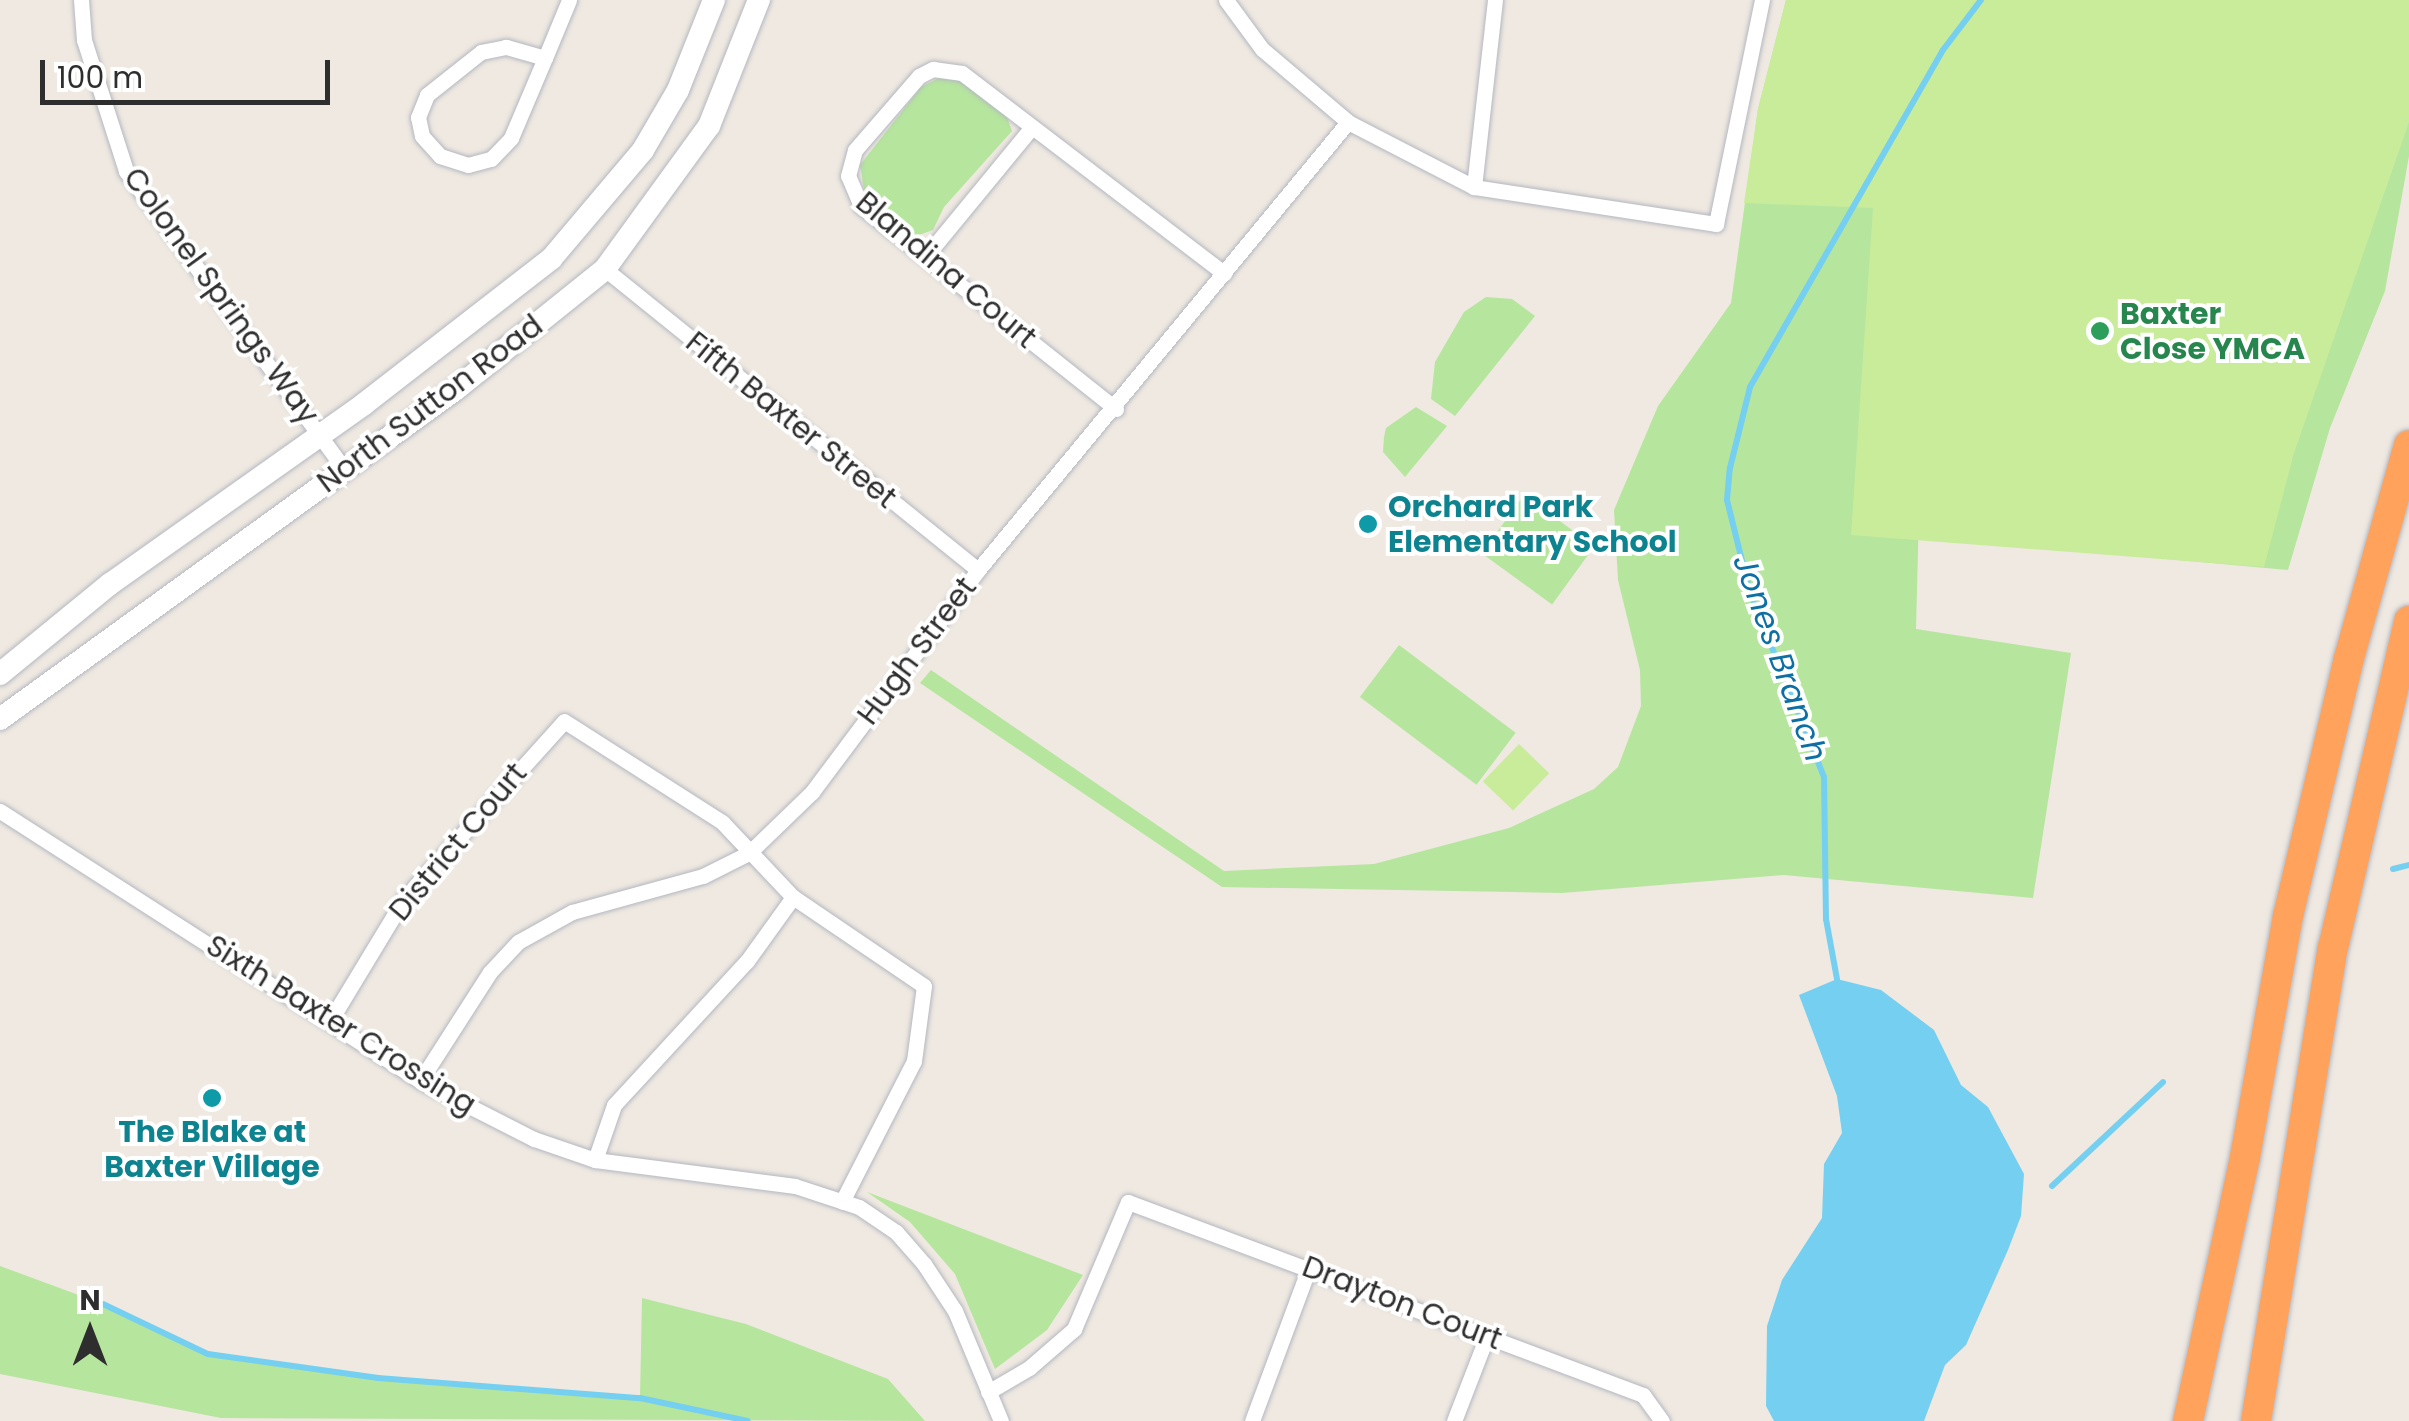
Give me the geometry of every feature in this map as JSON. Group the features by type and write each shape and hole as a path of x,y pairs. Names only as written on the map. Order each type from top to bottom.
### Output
{"highway":[{"path":"2188,1421 2246,1157 2288,916 2348,658 2409,445"},
{"path":"2256,1421 2333,948 2409,621"}],"main road":[{"name":"North Sutton Road","path":"0,674 110,584 516,288 584,224 643,150 678,90 714,0"},
{"name":"North Sutton Road","path":"0,719 345,470 605,270 709,126 760,0"}],"street":[{"name":"Colonel Springs Way","path":"81,0 84,40 126,171 345,470"},
{"path":"545,58 506,47 481,52 428,95 418,117 422,136 440,156 468,165 491,159 510,138 545,58 569,0"},
{"path":"1226,0 1262,49 1348,122 1474,187 1716,224 1762,0"},
{"path":"1474,187 1495,0"},
{"name":"Blandina Court","path":"1116,409 851,192 855,150 919,76 933,69 973,78 1224,273"},
{"name":"Hugh Street","path":"420,1081 490,972 518,942 572,912 659,892 748,852 812,792 978,570 1116,409 1348,122"},
{"path":"926,256 1032,127"},
{"name":"Fifth Baxter Street","path":"605,270 978,570"},
{"name":"District Court","path":"330,1021 404,899 564,721 722,822 748,852"},
{"name":"Sixth Baxter Crossing","path":"0,812 420,1081 534,1139 595,1160 795,1186 842,1202 896,1232 924,1264 955,1311 1002,1421"},
{"path":"748,852 792,897 924,986 914,1061 842,1202"},
{"path":"595,1160 614,1106 747,961 792,897"},
{"name":"Drayton Court","path":"988,1392 1029,1368 1074,1328 1128,1202 1642,1395 1662,1421"},
{"path":"1252,1421 1309,1268"},
{"path":"1454,1421 1486,1336"}],"green space":[{"path":"1786,0 2075,0 1921,433 1916,629 2071,653 2033,898 1784,875 1562,893 1222,887 920,683 931,670 1224,871 1374,864 1509,828 1594,789 1618,767 1641,706 1640,670 1618,580 1614,510 1658,406 1731,303 1758,109"},
{"name":"Baxter Close YMCA","path":"1786,0 2409,0 2409,122 2294,453 2264,567 1851,535 1873,208 1744,203 1758,109"},
{"path":"2409,0 2409,156 2385,291 2330,428 2288,570 2133,556 2138,534"},
{"path":"943,76 962,81 1007,117 1012,131 944,207 933,230 916,236 865,196 860,165 921,87"},
{"path":"1486,297 1512,299 1535,316 1455,416 1431,399 1435,362 1464,312"},
{"path":"1416,407 1447,426 1405,477 1383,452 1384,437 1386,428"},
{"path":"1524,495 1594,546 1552,604 1482,553"},
{"path":"1399,645 1516,733 1476,785 1360,697"},
{"path":"1519,744 1549,773 1513,811 1483,781"},
{"path":"867,1192 1083,1275 1047,1330 995,1369 955,1274 910,1222"},
{"path":"0,1266 103,1304 208,1354 378,1378 640,1398 642,1298 746,1324 888,1379 925,1421 221,1418 0,1374"}],"water":[{"path":"1837,979 1881,990 1934,1030 1961,1085 1988,1107 2024,1174 2021,1216 2008,1250 1966,1345 1945,1365 1924,1421 1774,1421 1766,1406 1767,1326 1782,1280 1822,1218 1824,1164 1842,1133 1837,1096 1799,995"}],"waterway":[{"name":"Jones Branch","path":"1837,979 1826,919 1824,777 1750,593 1727,500 1730,468 1750,387 1943,50 1981,0"},
{"path":"2393,869 2409,865"},
{"path":"2052,1186 2163,1082"},
{"path":"103,1304 208,1354 378,1378 640,1398 748,1421"}],"place":[{"name":"Baxter Close YMCA","path":"2100,331"},
{"name":"Orchard Park Elementary School","path":"1368,524"},
{"name":"The Blake at Baxter Village","path":"212,1098"}]}
